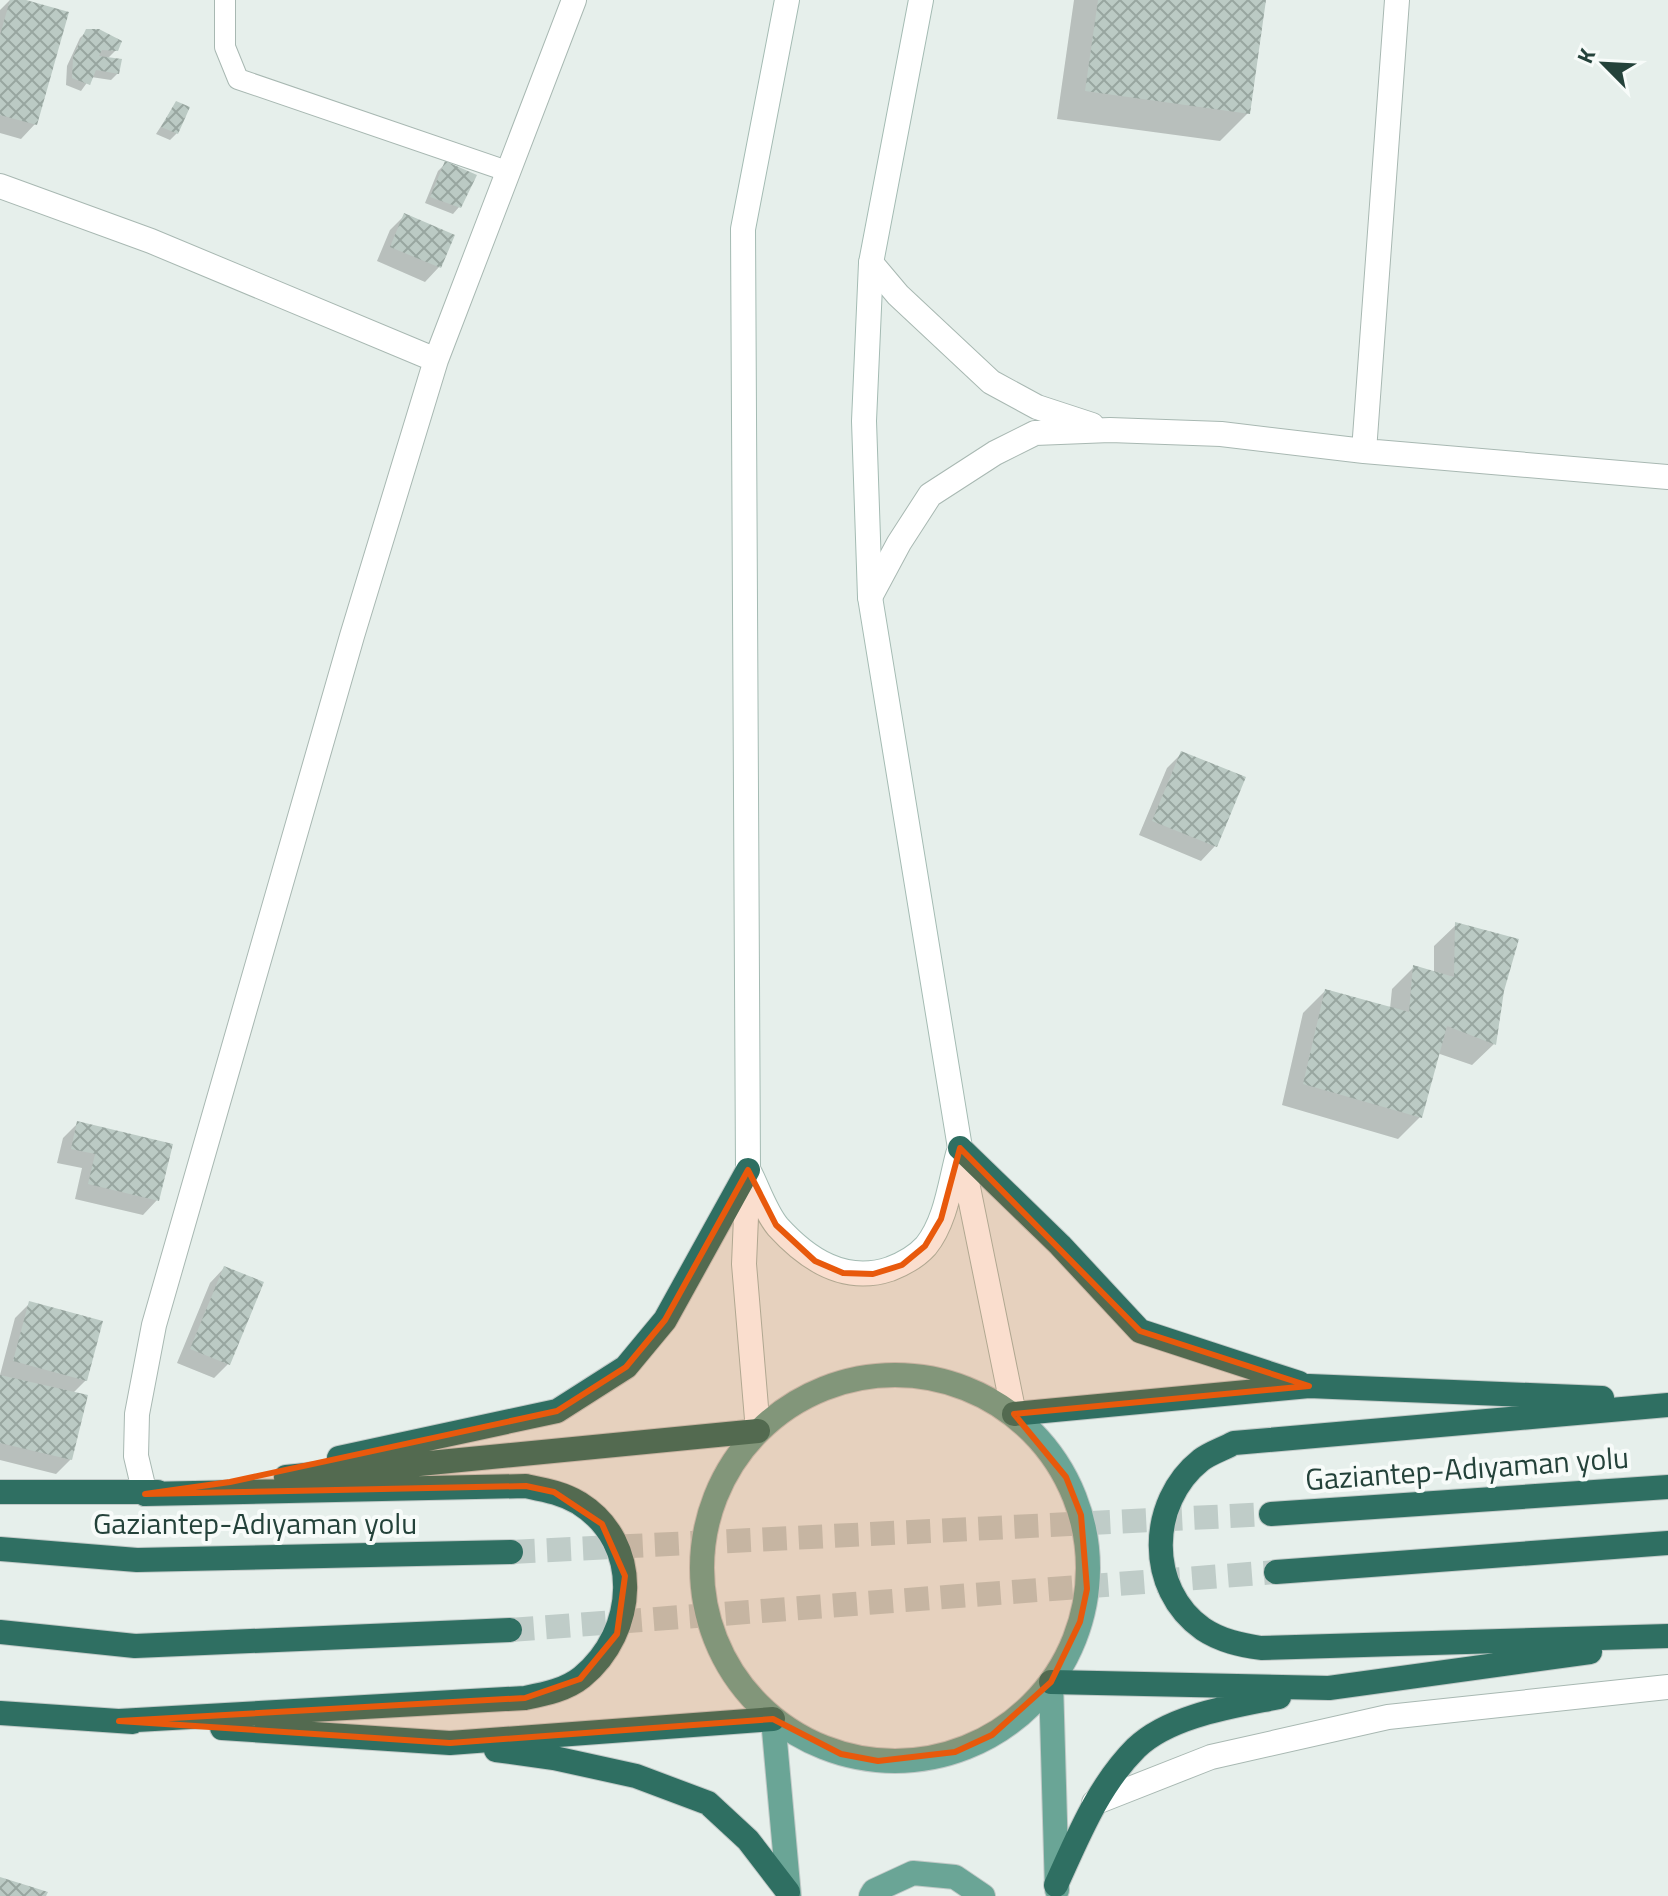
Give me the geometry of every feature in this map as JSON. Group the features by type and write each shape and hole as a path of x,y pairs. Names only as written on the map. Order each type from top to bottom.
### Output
{"highway":[{"path":"960,1148 1060,1245 1140,1331 1309,1386"},
{"path":"230,1482 557,1411 626,1367 665,1320 748,1170"},
{"path":"1014,1414 1309,1386 1668,1403"},
{"path":"1668,1403 1234,1443 1202,1459 1178,1484 1163,1516 1159,1550 1166,1581 1181,1608 1203,1629 1231,1643 1261,1648 1668,1639"},
{"path":"145,1494 230,1482 758,1431"},
{"path":"0,1492 145,1494 526,1486 554,1492 580,1504 602,1524 617,1549 625,1576 625,1606 617,1634 602,1659 580,1679 554,1693 525,1698 119,1721"},
{"name":"Gaziantep-Adıyaman yolu","path":"1271,1514 1668,1487"},
{"path":"1276,1572 1668,1543"},
{"name":"Gaziantep-Adıyaman yolu","path":"0,1549 137,1560 511,1552"},
{"path":"0,1632 135,1646 510,1630"},
{"path":"1057,1891 1094,1803 1137,1747 1174,1724 1220,1709 1329,1688 1668,1639"},
{"path":"1051,1682 1329,1688"},
{"path":"0,1713 450,1743 554,1758 636,1776 708,1803 748,1840 788,1894"},
{"path":"450,1743 773,1719"}],"main road":[{"path":"883,1374 929,1376 974,1390 1014,1414 1043,1443 1066,1477 1081,1515 1088,1556 1087,1589 1080,1622 1068,1653 1051,1682 1024,1712 992,1735 955,1752 916,1760 878,1761 841,1754 805,1740 773,1719 744,1690 721,1655 707,1616 702,1575 704,1535 714,1497 733,1462 758,1431 795,1402 837,1382 883,1374"},
{"path":"1051,1682 1057,1891"},
{"path":"773,1719 788,1894"},
{"path":"871,1896 874,1891 913,1873 955,1877 983,1896"}],"street":[{"path":"145,1494 136,1456 137,1414 154,1325 352,636 436,360 574,0"},
{"path":"758,1431 744,1264 748,1170 743,229 787,0"},
{"path":"921,0 871,263 864,421 870,597 960,1148 1014,1414"},
{"path":"1364,451 1397,0"},
{"path":"0,186 151,241 436,360"},
{"path":"871,263 898,295 991,382 1037,407 1110,430"},
{"path":"870,597 930,495 995,453 1035,433 1110,430 1221,434 1364,451 1668,477"},
{"path":"748,1170 776,1225 815,1261 843,1273 873,1274 902,1265 925,1246 941,1219 960,1148"},
{"path":"1094,1803 1211,1757 1388,1717 1668,1687"}],"lane":[{"path":"225,0 225,47 238,79 507,171"}],"highlighted area":[{"path":"960,1148 1140,1331 1309,1386 1014,1414 1066,1477 1081,1515 1087,1589 1080,1622 1051,1682 992,1735 955,1752 878,1761 841,1754 773,1719 450,1743 119,1721 525,1698 580,1679 617,1634 625,1576 602,1524 554,1492 526,1486 145,1494 230,1482 557,1411 626,1367 665,1320 748,1170 776,1225 815,1261 843,1273 873,1274 902,1265 925,1246 941,1219"}],"building":[{"path":"10,0 26,0 69,12 37,125 0,115 0,35"},
{"path":"1098,0 1266,0 1250,114 1085,91"},
{"path":"86,29 99,29 122,41 118,51 102,50 99,56 122,59 119,74 96,70 90,85 72,78 73,57"},
{"path":"176,101 190,107 178,134 161,127"},
{"path":"445,161 477,175 461,208 430,197"},
{"path":"404,213 455,235 441,268 390,247"},
{"path":"1181,751 1246,777 1217,847 1152,821"},
{"path":"1455,922 1519,939 1504,991 1496,1045 1447,1026 1422,1118 1303,1084 1325,989 1409,1012 1413,965 1454,977"},
{"path":"77,1121 173,1144 159,1201 88,1184 95,1154 71,1149"},
{"path":"224,1266 264,1282 230,1365 190,1349"},
{"path":"29,1301 103,1321 87,1381 13,1361"},
{"path":"0,1375 88,1395 72,1460 0,1443"},
{"path":"0,1877 48,1892 46,1896 0,1896"}],"tunnel":[{"path":"511,1552 1271,1514"},
{"path":"510,1630 1276,1572"}]}
